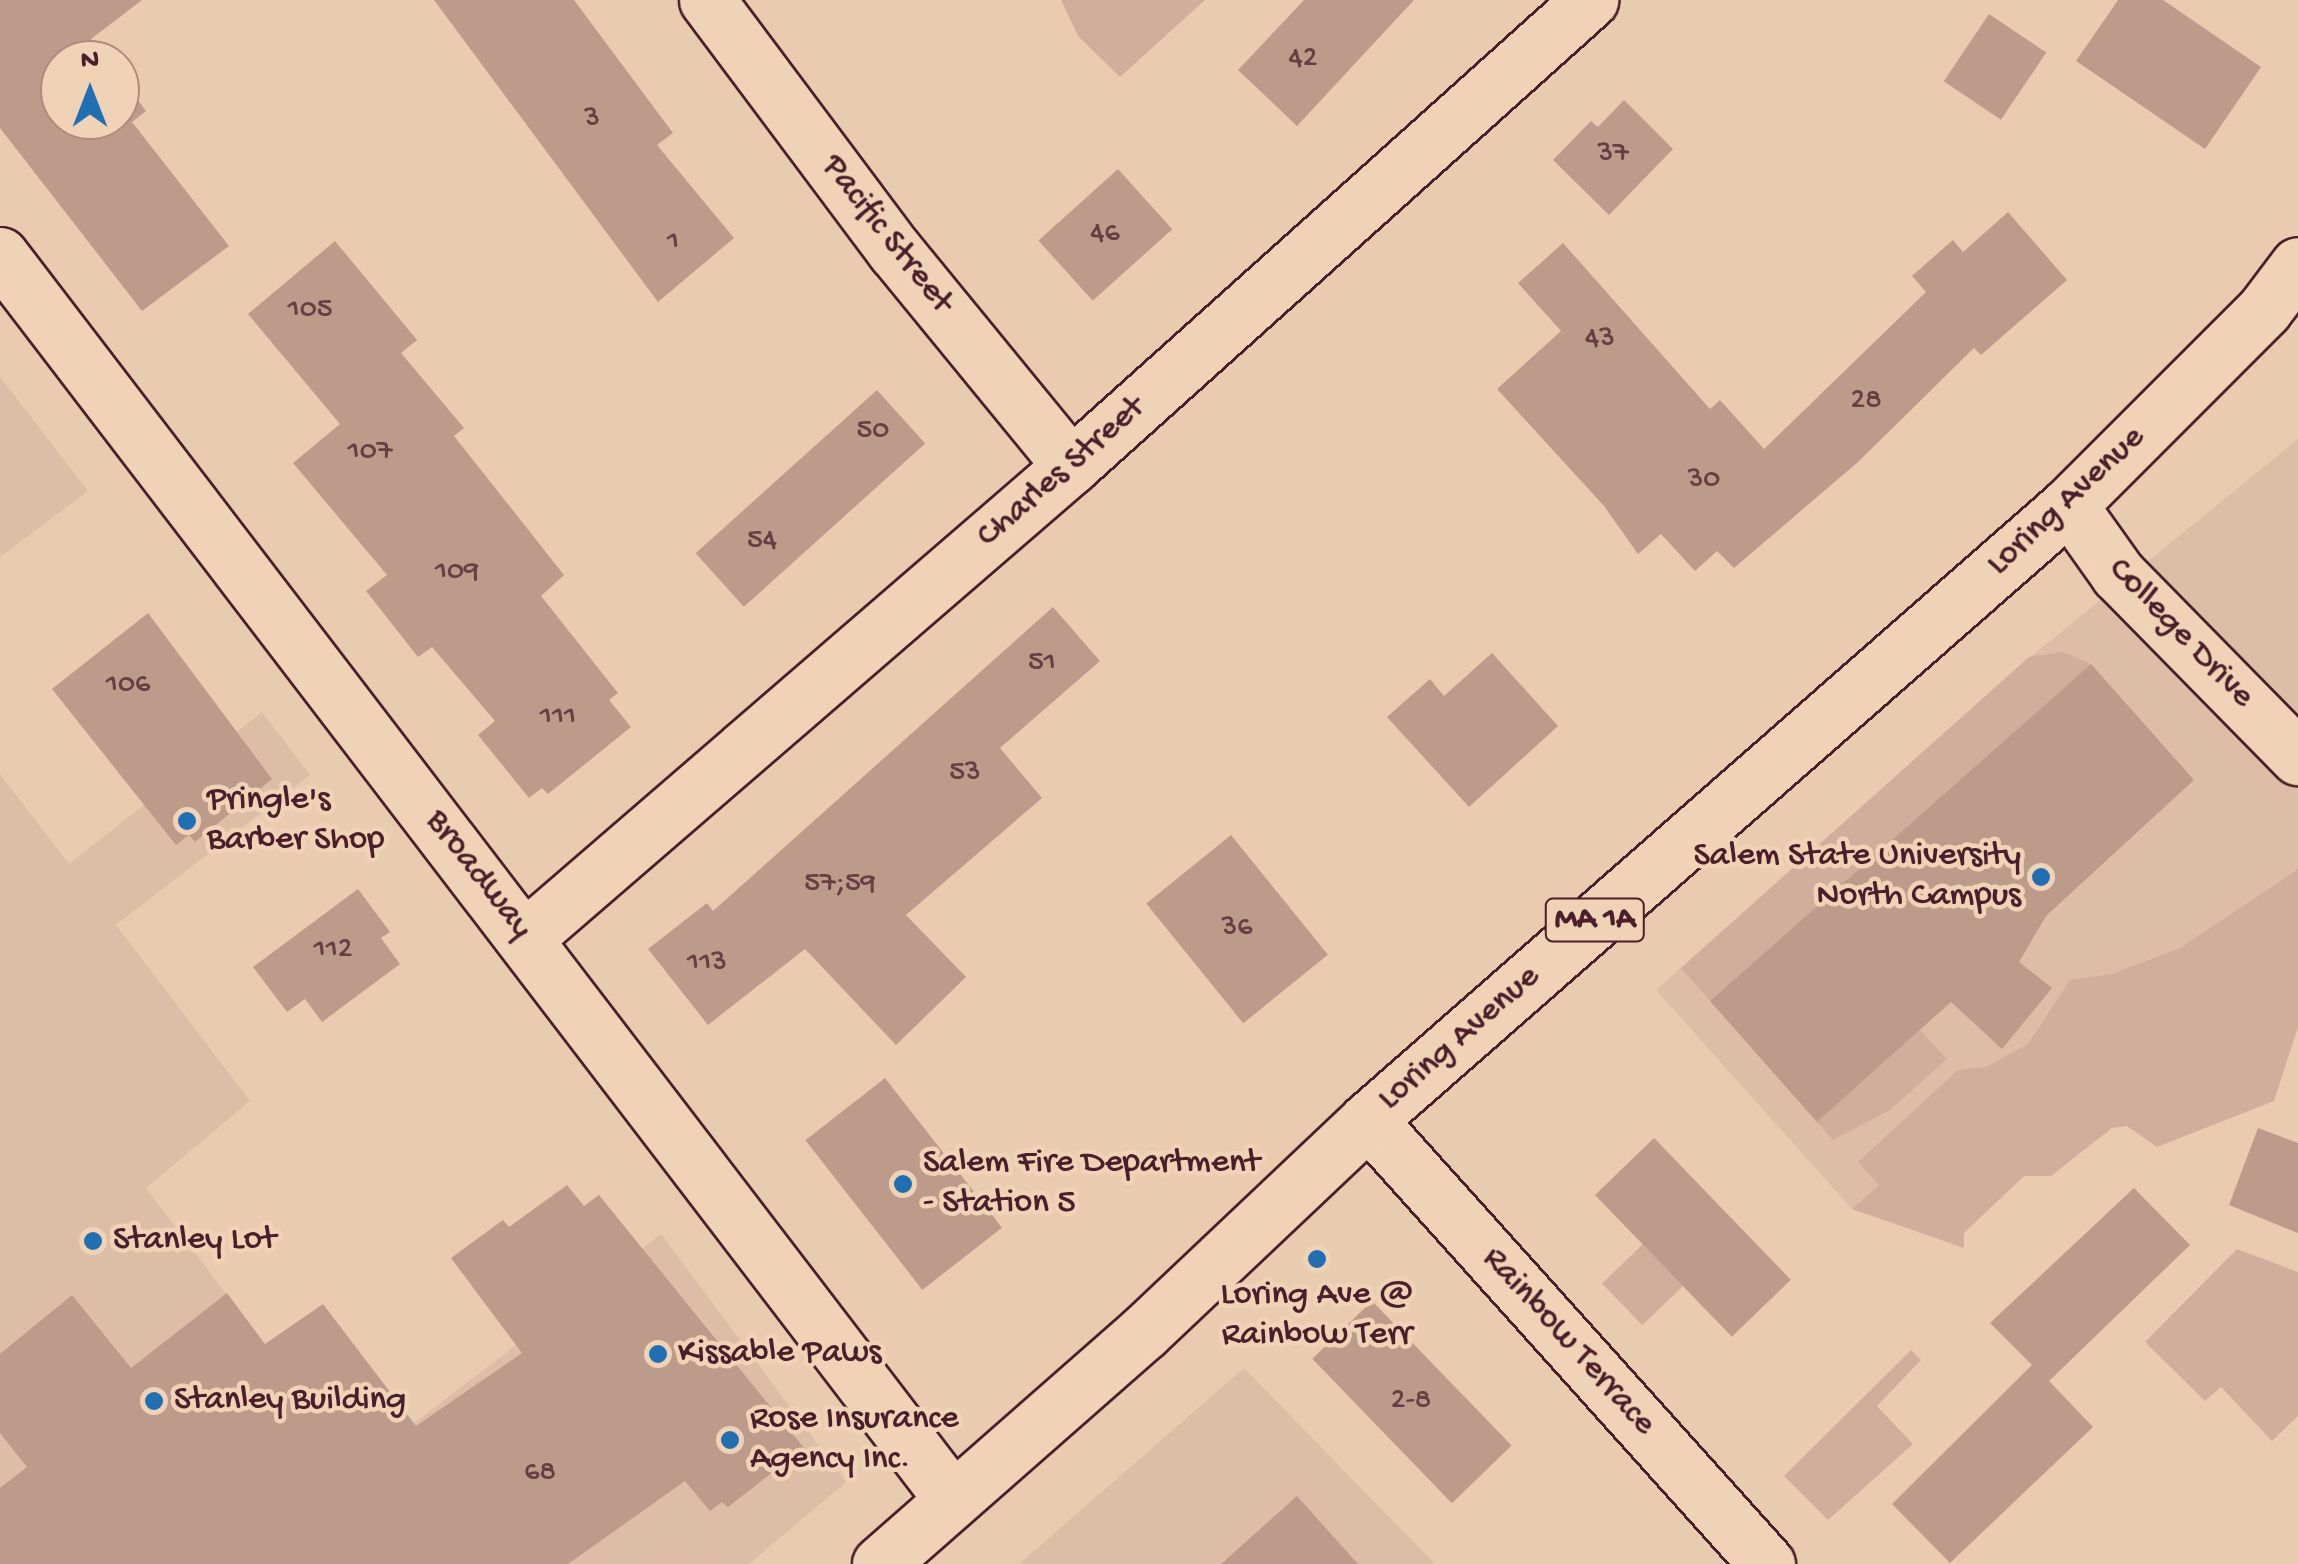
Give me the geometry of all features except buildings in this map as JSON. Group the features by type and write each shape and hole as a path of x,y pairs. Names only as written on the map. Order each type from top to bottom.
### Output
{"main road":[{"name":"Pacific Street","path":"708,0 896,251 1071,466"},
{"name":"Charles Street","path":"526,937 1071,466 1590,0"},
{"name":"Broadway","path":"0,254 526,937 952,1500"},
{"name":"Loring Avenue","path":"880,1564 1144,1332 1368,1120 2069,505 2264,310 2298,264"},
{"name":"College Drive","path":"2069,505 2118,574 2298,757"},
{"name":"Rainbow Terrace","path":"1368,1120 1767,1564"}],"shaded area":[{"path":"1061,0 1205,0 1120,77 1078,36"},
{"path":"0,377 88,491 0,557"},
{"name":"Salem State University North Campus","path":"2298,439 2298,936 1989,1089 1852,1209 1656,990 2017,668"},
{"path":"2063,652 2091,664 1710,1001 1681,968 2029,657"},
{"path":"262,712 310,775 116,925 250,1101 146,1188 357,1467 661,1234 846,1482 749,1564 0,1563 0,774 69,864"},
{"path":"2298,869 2298,1027 2274,1101 2157,1147 2127,1126 2112,1128 2051,1176 2024,1176 1964,1233 1964,1248 1852,1209 1879,1185 1858,1162 1958,1070 1986,1067 2028,1044 2070,980 2112,974 2180,948"},
{"path":"1920,1030 1947,1059 1890,1110 1833,1140 1817,1122"},
{"path":"1643,1244 1683,1286 1642,1325 1602,1284"},
{"path":"2237,1249 2298,1272 2298,1416 2272,1441 2221,1387 2205,1401 2145,1342"},
{"path":"1911,1350 1921,1360 1877,1406 1913,1444 1828,1520 1784,1476"},
{"path":"1244,1368 1435,1564 1019,1564"}],"place":[{"name":"Pringle's Barber Shop","path":"187,821"},
{"name":"Salem State University North Campus","path":"2041,877"},
{"name":"Salem Fire Department - Station 5","path":"903,1184"},
{"name":"Stanley Lot","path":"93,1241"},
{"name":"Loring Ave @ Rainbow Terr","path":"1317,1259"},
{"name":"Kissable Paws","path":"658,1354"},
{"name":"Stanley Building","path":"154,1401"},
{"name":"Rose Insurance Agency Inc.","path":"730,1440"}]}
